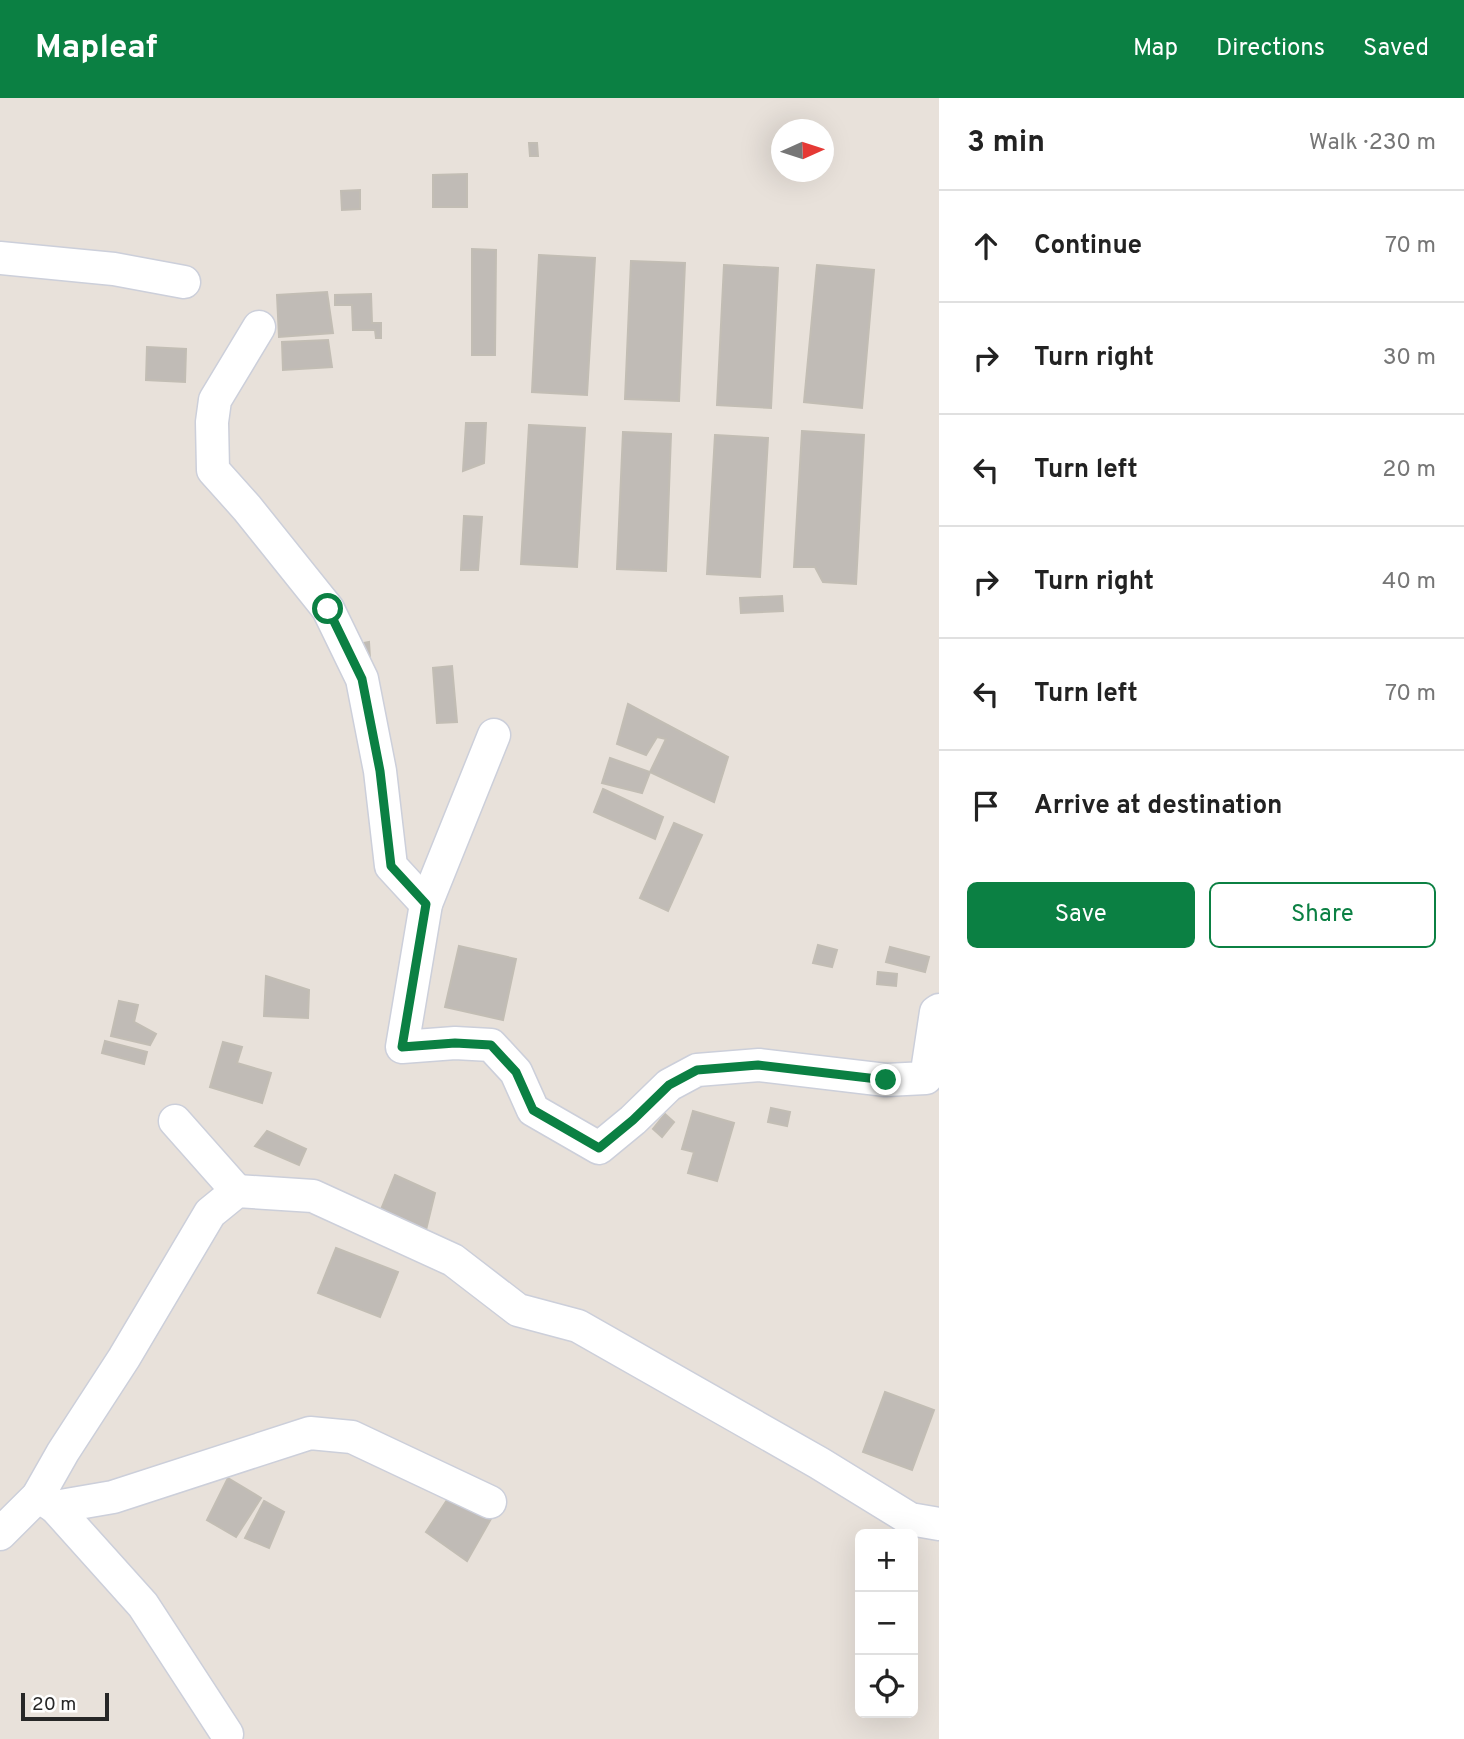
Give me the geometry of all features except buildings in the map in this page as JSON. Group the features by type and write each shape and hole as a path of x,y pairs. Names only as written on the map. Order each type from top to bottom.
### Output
{"street":[{"path":"0,258 114,269 184,282"},
{"path":"259,327 215,400 212,422 213,470 328,609 362,679 380,771 391,866 426,904"},
{"path":"494,735 426,904 402,1047 455,1043 491,1045 516,1072 533,1110 599,1148 669,1085 697,1070 758,1065 886,1080 926,1078 936,1012 939,1010"},
{"path":"175,1121 237,1191"},
{"path":"47,1501 63,1452 124,1357 210,1213 237,1191 313,1196 453,1260 518,1310 578,1326 820,1463 910,1519 939,1524"},
{"path":"0,1534 47,1501 113,1497 310,1433 352,1437 490,1502"},
{"path":"47,1501 143,1605 227,1734"}],"route":[{"path":"328,609 362,679 380,771 391,866 426,904 402,1047 455,1043 491,1045 516,1072 533,1110 599,1148 669,1085 697,1070 758,1065 886,1080"}]}
